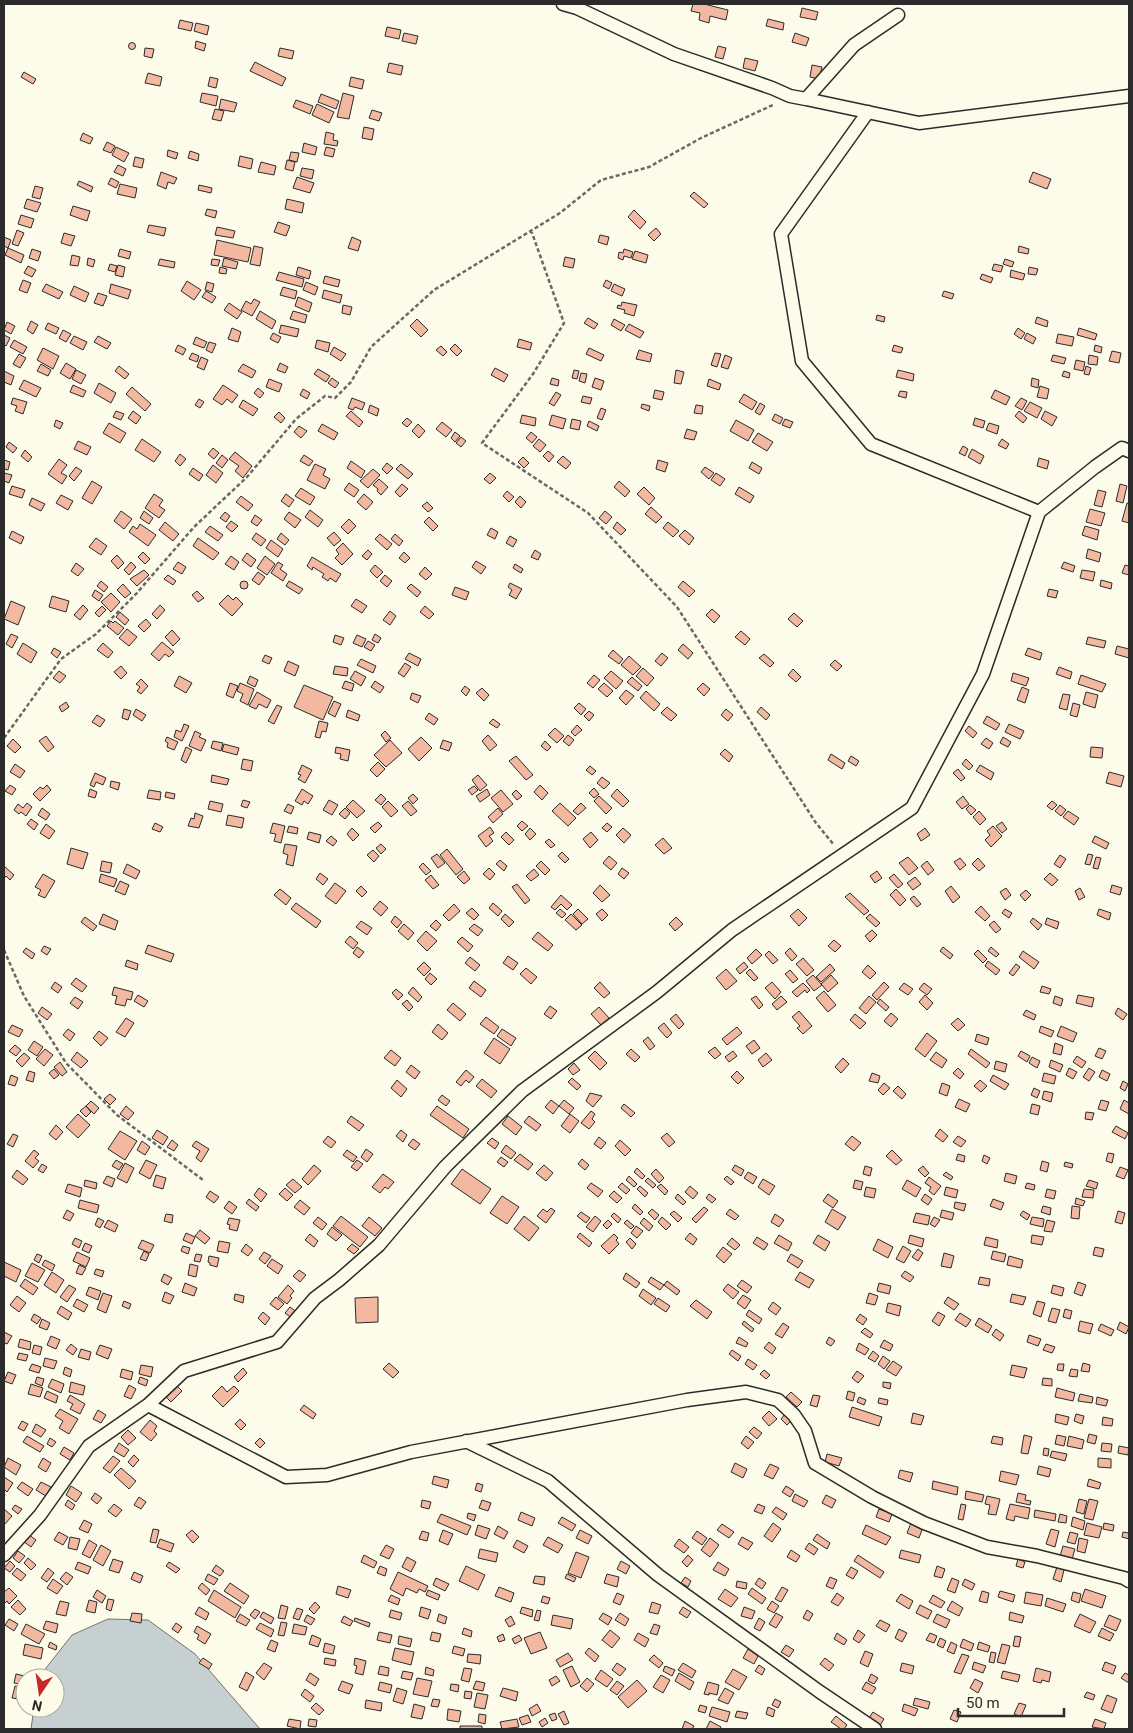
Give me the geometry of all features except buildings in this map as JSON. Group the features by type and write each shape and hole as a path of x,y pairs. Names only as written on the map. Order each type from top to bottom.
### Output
{"street":[{"path":"563,4 577,8 674,54 790,96 918,123 1129,96"},
{"path":"806,100 854,45 898,16"},
{"path":"868,112 781,234 802,362 871,444 1039,512"},
{"path":"4,1555 40,1515 89,1446 148,1405 184,1371 276,1342 315,1298 379,1245 445,1167 522,1091 657,992 732,930 912,808 983,674 1039,512 1122,448 1129,451"},
{"path":"148,1405 286,1477 327,1475 411,1452 466,1441 688,1400 746,1392 778,1400 794,1415 805,1431 815,1463 872,1498 924,1522 987,1547 1037,1556 1124,1578 1129,1581"},
{"path":"466,1441 548,1481 658,1575 820,1692 875,1729"}],"path":[{"path":"4,738 61,659 96,634 136,594 194,527 247,477 296,419 325,396 335,398 351,382 371,348 434,290 560,213 601,180 650,167 701,138 790,96"},
{"path":"531,230 564,323 532,374 482,443 588,513 677,607 816,823 843,856"},
{"path":"4,950 24,996 66,1063 117,1116 203,1180"}],"shaded area":[{"path":"108,1619 148,1620 195,1654 260,1729 31,1729 33,1718 65,1718 65,1668 46,1668 72,1635"}]}
